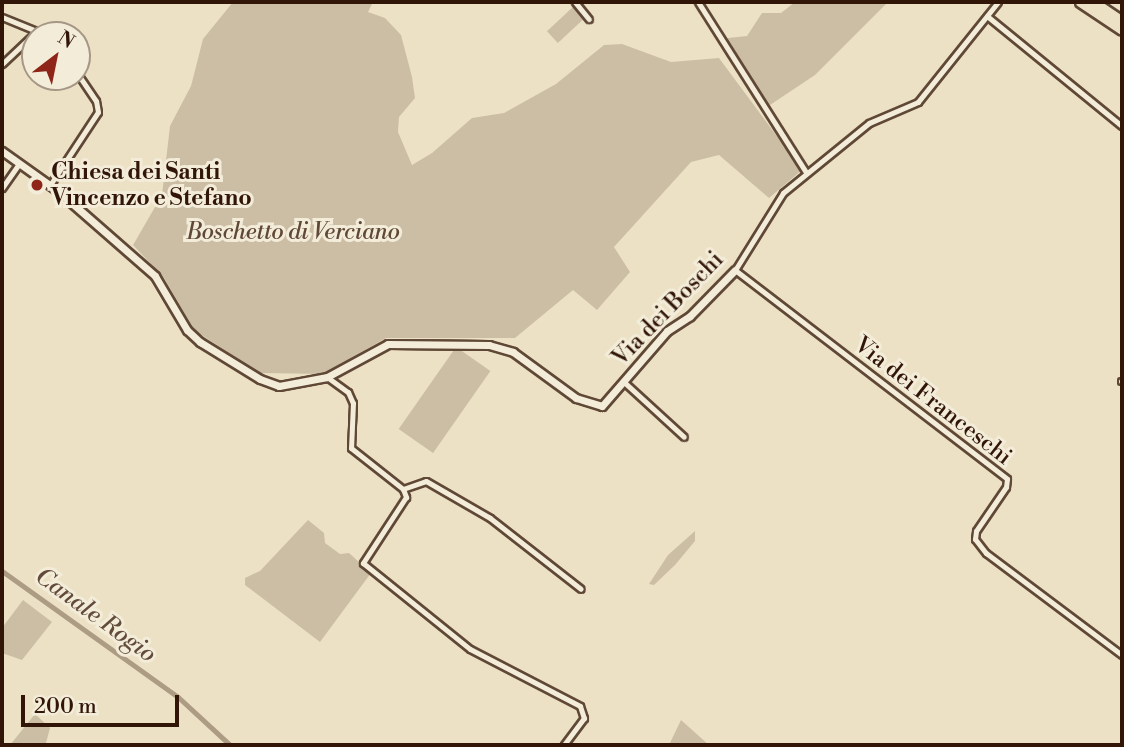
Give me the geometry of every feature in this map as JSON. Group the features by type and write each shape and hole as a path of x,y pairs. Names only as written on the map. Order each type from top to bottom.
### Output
{"highway":[{"path":"1080,2 1122,30"},
{"path":"1094,2 1122,21"}],"street":[{"path":"575,2 589,19"},
{"path":"698,2 806,172"},
{"name":"Via dei Boschi","path":"2,151 50,185 155,276 187,330 212,350 279,386 327,377 388,344 403,342 506,348 595,407 608,403 667,331 690,316 735,270 771,209 806,172 870,123 918,102 998,2"},
{"path":"987,16 1122,126"},
{"path":"2,17 21,25"},
{"path":"2,64 21,46"},
{"path":"50,185 98,112 96,101 89,91"},
{"path":"2,188 19,164"},
{"name":"Via dei Franceschi","path":"735,270 1007,479 976,530 975,540 986,552 1122,654"},
{"path":"327,377 348,392 353,403 348,433 351,449 403,489 404,502 363,563 470,649 580,706 584,718 564,745"},
{"path":"624,383 684,437"},
{"path":"403,489 426,481 499,524 581,589"}],"green space":[{"name":"Boschetto di Verciano","path":"233,2 373,2 368,12 385,18 401,35 412,77 415,98 399,117 398,132 412,165 432,153 472,118 504,113 556,84 604,45 622,44 671,62 719,58 802,170 769,198 719,155 691,162 614,247 630,272 597,310 573,290 515,338 386,338 322,374 260,373 194,330 164,278 133,245 162,195 170,126 191,86 203,39"},
{"path":"795,2 888,2 815,75 764,109 725,54 728,38 747,36 762,13 781,13"},
{"path":"574,6 585,18 558,43 547,31"},
{"path":"456,347 490,371 433,453 399,429"},
{"path":"308,520 324,533 325,543 340,554 349,553 371,573 320,642 245,585 245,578 260,571"},
{"path":"695,531 695,541 675,565 654,585 649,584 668,555"},
{"path":"23,600 52,622 22,660 2,653 2,628"},
{"path":"35,714 50,728 46,743 10,745"},
{"path":"681,720 709,745 669,745"}],"waterway":[{"name":"Canale Rogio","path":"2,571 178,697 230,745"}],"place":[{"name":"Chiesa dei Santi Vincenzo e Stefano","path":"37,185"}]}
